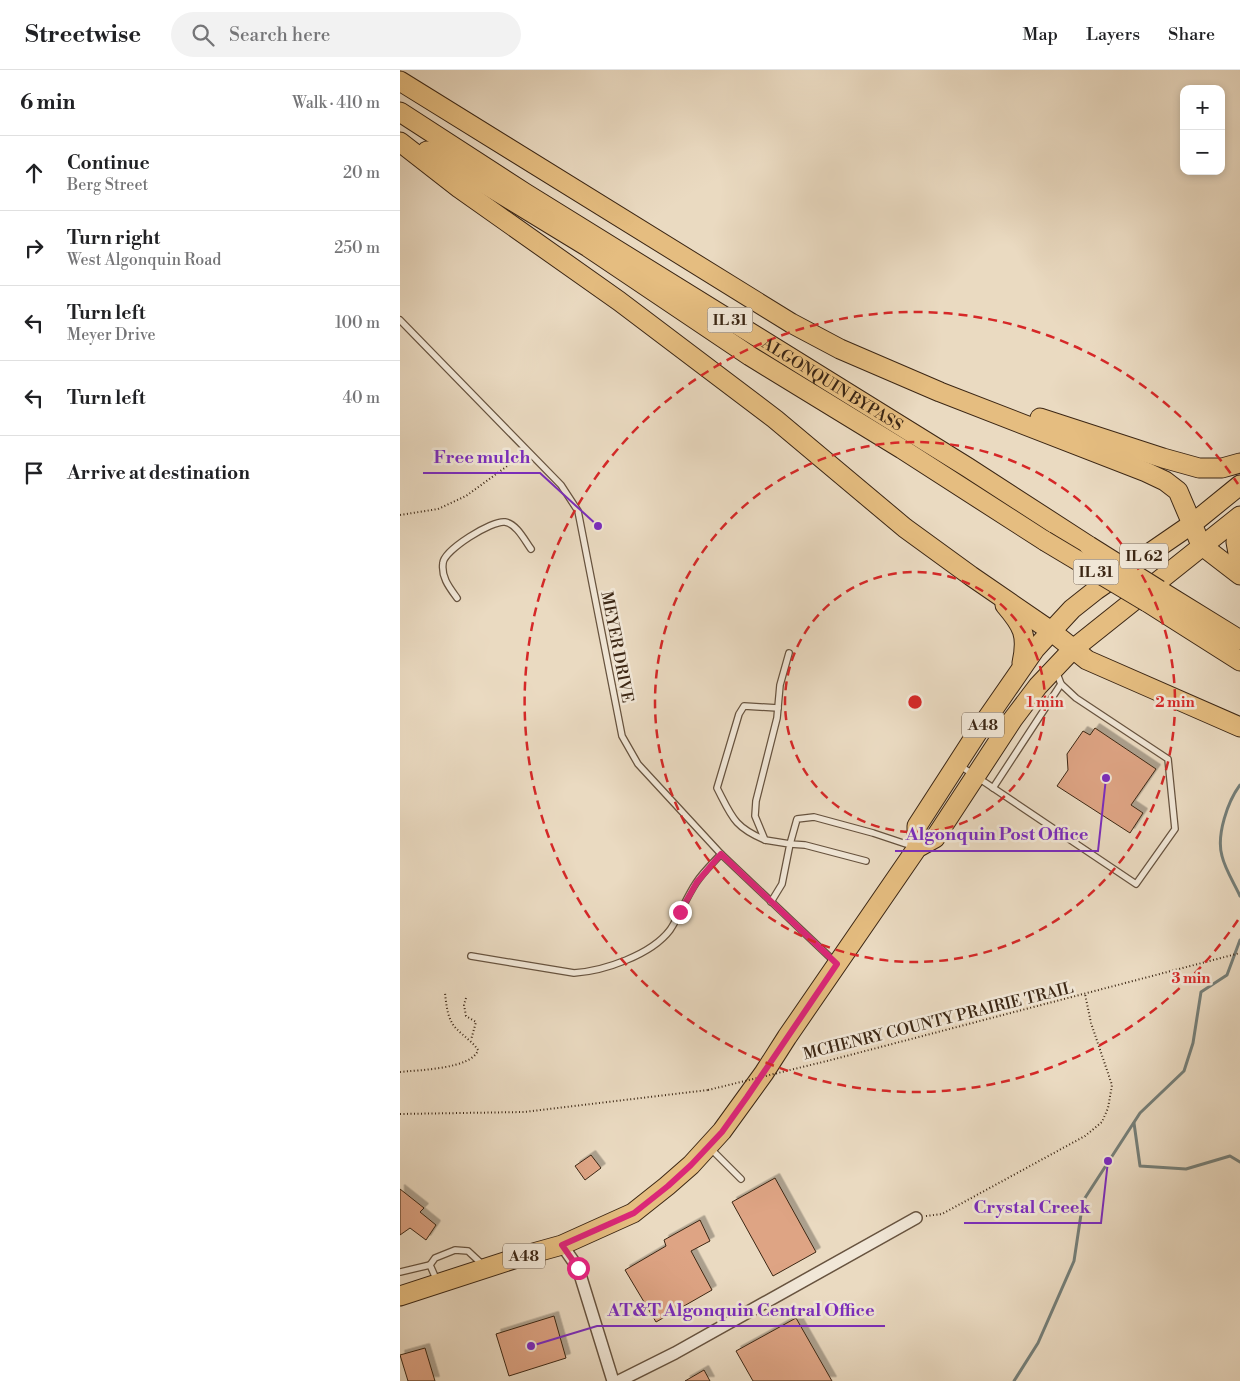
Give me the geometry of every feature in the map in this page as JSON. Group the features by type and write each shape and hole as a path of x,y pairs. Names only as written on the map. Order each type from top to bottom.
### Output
{"main road":[{"path":"400,81 791,323 840,349 940,392 1165,481 1178,491 1201,545 1240,575"},
{"name":"ALGONQUIN BYPASS","path":"400,112 525,193 959,462 1060,527 1240,661"},
{"name":"ALGONQUIN BYPASS","path":"400,136 470,175 588,247 750,356 902,449 1045,542 1240,640"},
{"path":"400,142 459,188 619,301 760,407 905,528 1051,631 1072,650 1087,660 1240,727"},
{"path":"903,375 940,384 978,398 1199,468 1222,468 1240,462"},
{"name":"IL 62","path":"1051,631 1096,590 1192,524 1240,485"},
{"path":"1240,517 1236,542 1240,564"},
{"name":"IL 62","path":"1072,650 1201,545 1240,517"},
{"path":"993,590 1016,617 1025,636 1026,648 1021,668"},
{"name":"A48","path":"917,848 917,826 1021,668 1051,631"},
{"name":"A48","path":"400,1296 562,1245 634,1213 668,1186 722,1132 764,1074 917,848 935,838 1013,719 1038,686 1058,676 1072,650"}],"street":[{"path":"619,1381 675,1353 916,1218"},
{"path":"562,1245 578,1268 613,1381"}],"lane":[{"name":"MEYER DRIVE","path":"400,320 561,485 578,511 622,736 638,764 721,854 837,964"},
{"path":"457,598 445,582 442,571 443,560 449,552 484,529 497,523 512,524 531,550"},
{"path":"766,840 756,816 756,801 778,708 780,685 789,653"},
{"path":"957,764 1136,884 1175,829 1168,759 1076,698 1058,676 993,788"},
{"path":"778,708 744,706 739,714 718,788 738,825 766,840 805,845 866,862"},
{"path":"772,902 782,884 797,819 814,817 873,833 917,848"},
{"path":"471,956 574,973 610,967 630,958 662,938 670,930 697,882 721,854"},
{"path":"708,1146 741,1179"},
{"path":"400,1272 430,1265 435,1258 456,1250 468,1251 487,1268"},
{"path":"430,1265 438,1284"}],"path":[{"path":"400,515 438,509 466,496 527,452"},
{"name":"MCHENRY COUNTY PRAIRIE TRAIL","path":"400,1114 524,1112 708,1090 1240,954"},
{"path":"400,1072 455,1065 466,1062 477,1053 478,1050 472,1040 451,1022 445,993"},
{"path":"916,1218 942,1214 1084,1136 1102,1122 1108,1108 1112,1084 1091,1023 1085,994"},
{"path":"466,998 464,1005 466,1016 476,1022 472,1040"}],"building":[{"path":"1095,728 1156,769 1131,805 1143,813 1130,833 1057,786 1068,770 1067,754 1083,731 1090,735"},
{"path":"591,1155 601,1168 585,1180 575,1166"},
{"path":"775,1178 816,1252 773,1276 732,1202"},
{"path":"400,1189 424,1208 420,1212 436,1225 426,1240 410,1228 400,1235"},
{"path":"700,1220 710,1241 691,1251 712,1290 656,1322 625,1270 666,1246 664,1240"},
{"path":"554,1316 566,1358 509,1376 496,1334"},
{"path":"796,1318 832,1381 753,1381 736,1351"},
{"path":"425,1348 435,1381 408,1381 400,1355"},
{"path":"704,1370 710,1381 685,1381"}],"waterway":[{"path":"1240,785 1227,809 1221,838 1222,856 1225,866 1240,896"},
{"path":"1014,1381 1038,1343 1074,1261 1083,1201 1140,1113 1184,1071 1193,1043 1201,992 1227,975 1240,940"},
{"path":"1134,1123 1140,1166 1186,1169 1230,1156 1240,1162"}],"place":[{"name":"Free mulch","path":"598,526"},
{"name":"Algonquin Post Office","path":"1106,778"},
{"name":"Crystal Creek","path":"1108,1161"},
{"name":"AT&T Algonquin Central Office","path":"531,1346"}],"route":[{"path":"578,1268 562,1245 634,1213 691,1165 722,1132 764,1074 837,964 721,854 697,882 680,912"}]}
